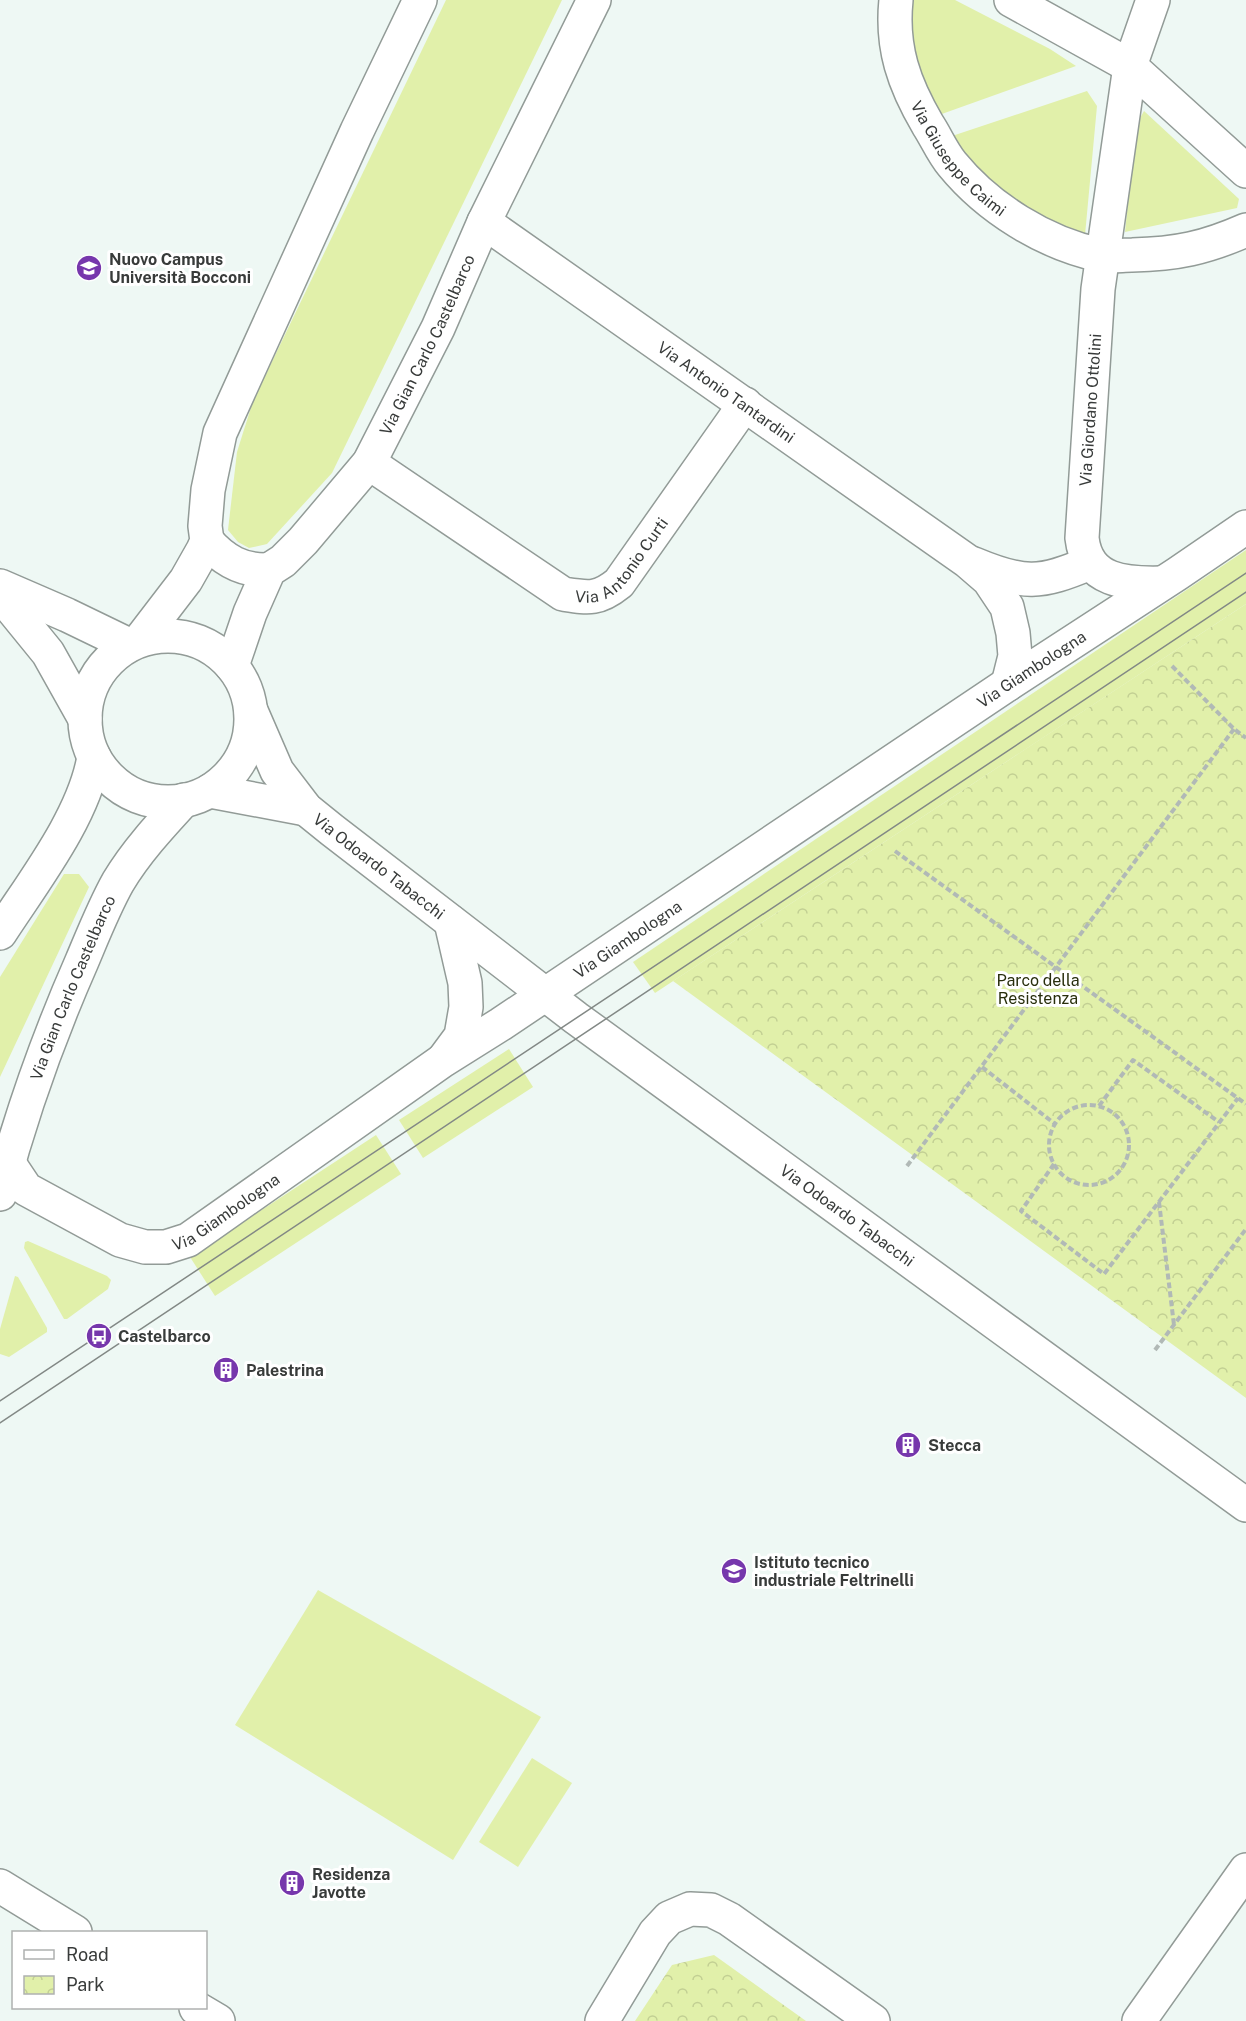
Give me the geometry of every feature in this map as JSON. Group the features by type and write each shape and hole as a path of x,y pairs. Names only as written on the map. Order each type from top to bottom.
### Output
{"street":[{"path":"0,586 135,643 169,636 190,639 208,646 225,658 243,684 251,711 250,734 244,754 233,771 197,796 171,802 150,800 131,793 113,781 94,757 85,719 88,696 96,677 109,661 135,643 198,562 207,541 205,526 208,490 220,433 352,142 420,0"},
{"name":"Via Gian Carlo Castelbarco","path":"232,666 250,614 269,570 283,561 303,542 369,463 438,328 484,222 594,0"},
{"name":"Via Giuseppe Caimi","path":"896,0 894,22 900,67 913,98 951,162 976,189 1011,217 1054,240 1102,255 1161,254 1201,248 1246,230"},
{"path":"1011,0 1130,66 1246,171"},
{"path":"1102,255 1130,66 1153,0"},
{"name":"Via Antonio Tantardini","path":"484,222 967,561 989,580 1007,607 1013,633 1015,656 1008,684"},
{"name":"Via Giordano Ottolini","path":"1090,563 1084,552 1082,538 1102,255"},
{"name":"Via Antonio Curti","path":"369,463 563,594 589,598 611,590 619,583 745,404"},
{"name":"Via Giambologna","path":"4,1159 26,1189 120,1240 145,1247 166,1247 188,1240 442,1061 1246,527"},
{"path":"207,541 218,554 232,563 256,570 269,570"},
{"name":"Via Antonio Tantardini","path":"967,561 1004,576 1030,580 1051,578 1090,563"},
{"path":"1090,563 1107,576 1136,584 1162,584"},
{"path":"0,594 48,653 85,719"},
{"name":"Via Odoardo Tabacchi","path":"251,711 277,771 306,809 544,994 1246,1505"},
{"path":"0,933 53,851 75,811 92,773 94,757"},
{"name":"Via Gian Carlo Castelbarco","path":"0,1194 4,1159 64,1001 118,882 143,846 197,796"},
{"name":"Via Odoardo Tabacchi","path":"197,796 306,809"},
{"name":"Via Odoardo Tabacchi","path":"442,1061 461,1036 466,1007 465,982 451,922"},
{"path":"1139,2021 1246,1870"},
{"path":"0,1886 73,1931"},
{"path":"602,2021 655,1933 669,1918 690,1909 711,1910 729,1919 873,2021"},
{"path":"199,2009 218,2021"}],"path":[{"path":"1172,666 1234,729 1246,738"},
{"path":"907,1166 1234,729"},
{"path":"895,851 1246,1104"},
{"path":"1099,1106 1132,1060 1219,1122"},
{"path":"982,1067 1055,1124"},
{"path":"1054,1164 1021,1211 1104,1274 1238,1098"},
{"path":"1086,1105 1099,1106 1121,1120 1128,1132 1130,1145 1128,1158 1122,1170 1112,1179 1100,1184 1087,1185 1074,1182 1062,1175 1054,1164 1049,1144 1055,1124 1074,1108 1086,1105"},
{"path":"1159,1201 1174,1325"},
{"path":"1155,1350 1246,1229"}],"green space":[{"path":"446,0 562,0 332,473 267,544 249,548 238,542 228,530 237,452 253,401"},
{"path":"911,0 955,0 1050,49 1076,66 939,115 916,71 906,30"},
{"path":"1087,91 1097,106 1085,235 1057,228 1028,215 992,184 952,136"},
{"path":"1144,111 1239,199 1237,208 1125,232 1136,125"},
{"path":"1246,550 1246,604 655,993 633,962"},
{"name":"Parco della Resistenza","path":"1246,604 1246,1398 673,981"},
{"path":"64,874 79,874 89,887 0,1077 0,977"},
{"path":"509,1049 533,1087 423,1158 399,1120"},
{"path":"376,1135 401,1174 215,1296 190,1257"},
{"path":"28,1241 107,1276 111,1280 108,1289 64,1319 24,1248 25,1242"},
{"path":"15,1276 18,1277 47,1328 47,1332 9,1357 0,1354 0,1329"},
{"path":"318,1590 541,1717 453,1860 235,1725"},
{"path":"532,1758 572,1783 518,1867 479,1842"},
{"path":"714,1955 806,2021 635,2021 672,1965"}],"tram line":[{"path":"0,1401 1246,573"},
{"path":"0,1423 1246,592"}],"place":[{"name":"Nuovo Campus Università Bocconi","path":"89,268"},
{"name":"Castelbarco","path":"99,1336"},
{"name":"Palestrina","path":"226,1370"},
{"name":"Stecca","path":"908,1445"},
{"name":"Istituto tecnico industriale Feltrinelli","path":"734,1571"},
{"name":"Residenza Javotte","path":"292,1883"}]}
